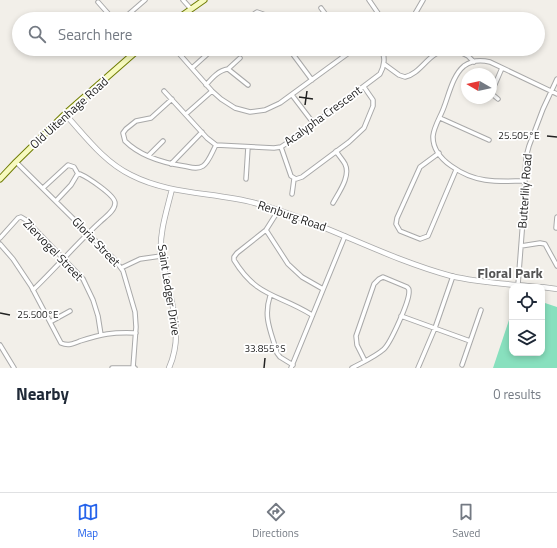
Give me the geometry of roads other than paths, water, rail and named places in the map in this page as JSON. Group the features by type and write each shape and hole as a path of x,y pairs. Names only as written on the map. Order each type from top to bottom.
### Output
{"main road":[{"path":"186,12 204,0"},
{"name":"Old Uitenhage Road","path":"0,179 65,114 131,56"}],"street":[{"path":"131,12 146,0"},
{"path":"183,0 190,9"},
{"path":"368,0 377,12"},
{"path":"416,12 424,0"},
{"path":"98,2 107,12"},
{"path":"321,8 324,12"},
{"path":"181,56 206,85 229,105 250,112 261,111 273,107 292,95 343,56"},
{"path":"192,68 205,56"},
{"path":"294,56 312,80"},
{"path":"383,56 384,64 399,75 405,77 411,75 432,56"},
{"path":"468,56 474,62"},
{"path":"206,85 215,76 228,69 240,58"},
{"path":"525,181 483,180 456,170 449,165 439,153 434,145 433,136 460,70 467,64 485,61 557,94"},
{"name":"Acalypha Crescent","path":"216,145 270,148 281,147 364,87 380,74 384,64"},
{"path":"498,99 492,94 492,89 502,68"},
{"path":"228,69 248,85"},
{"name":"Butterlily Road","path":"518,284 526,157 531,136 557,79"},
{"path":"294,179 302,177 359,133 370,117 373,103 364,87"},
{"path":"164,91 172,99 186,114 202,132 216,145 207,162 202,167 192,168 171,164 148,156 123,140 124,131 136,121 150,118 172,99"},
{"path":"186,114 212,91"},
{"path":"292,95 314,124"},
{"name":"Renburg Road","path":"65,114 98,150 120,168 146,182 172,189 245,201 278,210 403,259 453,276 509,284"},
{"path":"440,118 489,140"},
{"path":"171,164 202,132"},
{"path":"148,156 162,141"},
{"path":"246,179 248,147"},
{"path":"281,147 289,173 294,179 292,194"},
{"path":"333,203 342,186 347,172 346,165 336,152"},
{"path":"439,153 424,163 418,171 397,218 396,224 400,231 420,239 428,236 456,170"},
{"name":"Gloria Street","path":"16,162 115,260 121,268 133,302 136,322 134,368"},
{"path":"33,290 112,210 115,201 88,178 78,174 74,167 68,166 43,188"},
{"path":"56,201 71,185 78,174"},
{"name":"Saint Ledger Drive","path":"170,368 176,346 177,325 161,256 161,238 172,189"},
{"path":"278,210 266,230 237,253 234,258 236,264 253,284 270,296 304,310 312,315"},
{"name":"Ziervogel Street","path":"0,238 21,217 26,220 83,279 90,292 98,316 101,335"},
{"path":"556,228 557,217"},
{"path":"266,230 288,264 302,277 323,289"},
{"path":"270,296 267,305 267,317 277,352 280,357 292,366 345,236"},
{"path":"521,246 540,243 545,244 557,266"},
{"path":"0,244 13,259 33,290 60,342 65,345 118,332 136,333"},
{"path":"121,268 140,259 161,256"},
{"path":"418,368 435,328 453,276"},
{"path":"352,368 365,361 379,353 386,347 401,316 409,294 407,287 383,277 376,281 357,331 357,345 365,361"},
{"path":"545,287 557,289"},
{"path":"462,365 482,310"},
{"path":"50,322 70,311"},
{"path":"401,316 470,341"},
{"path":"0,345 14,368"},
{"path":"112,368 134,368"}],"district":[{"name":"Floral Park","path":"510,273"}]}
